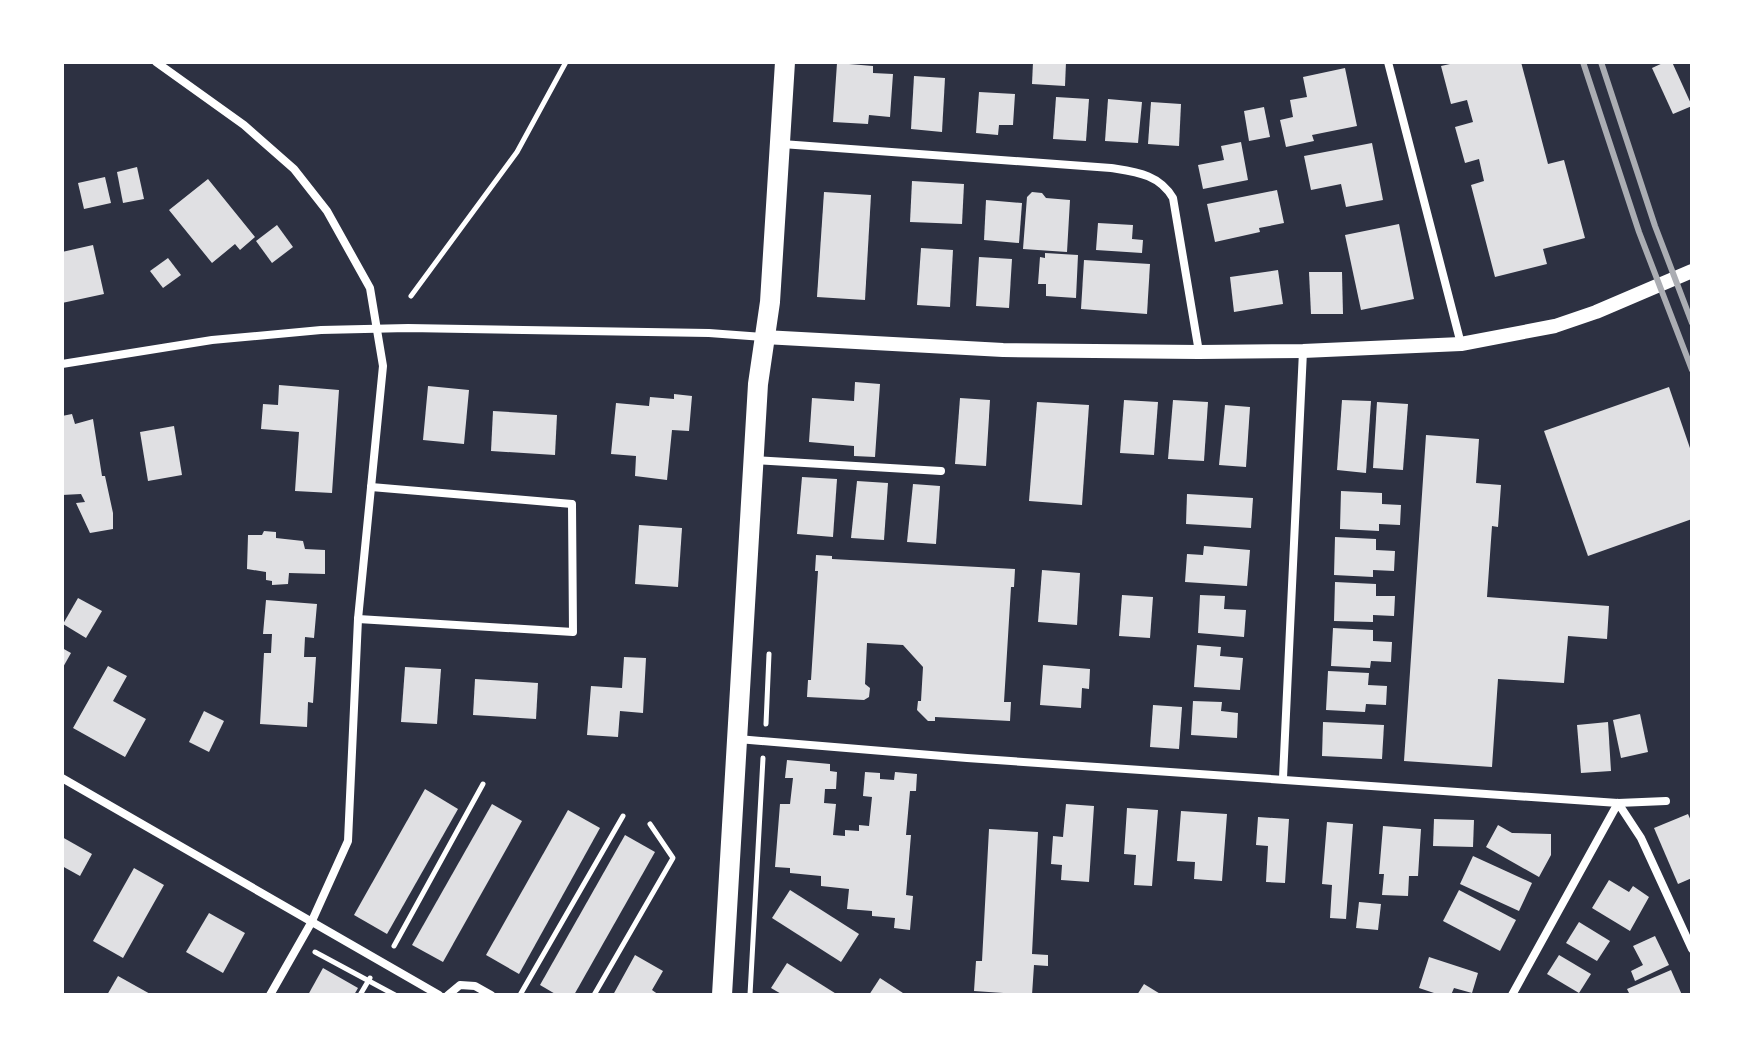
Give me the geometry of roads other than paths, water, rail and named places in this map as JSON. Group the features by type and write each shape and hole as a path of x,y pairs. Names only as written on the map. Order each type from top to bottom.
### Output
{"main road":[{"path":"722,995 758,384 770,302 785,62"}],"street":[{"path":"156,62 244,125 294,169 327,211 370,288 383,366 358,619 348,841 311,923 270,995"},
{"path":"1388,62 1461,344"},
{"path":"780,144 1111,168 1146,174 1168,188 1173,198 1199,352"},
{"path":"62,364 212,340 321,330 424,328 709,333 1003,350 1303,351 1461,344 1555,326 1692,271"},
{"path":"1283,778 1303,351"},
{"path":"753,459 941,471"},
{"path":"358,619 573,632 572,504 371,487"},
{"path":"737,739 1618,803 1666,801"},
{"path":"62,778 439,995"},
{"path":"1618,803 1641,838 1692,949"},
{"path":"1512,995 1618,803"},
{"path":"448,995 460,985 475,986 491,995"}],"railway":[{"path":"1583,62 1639,232 1692,370"},
{"path":"1601,62 1655,226 1692,323"}]}
